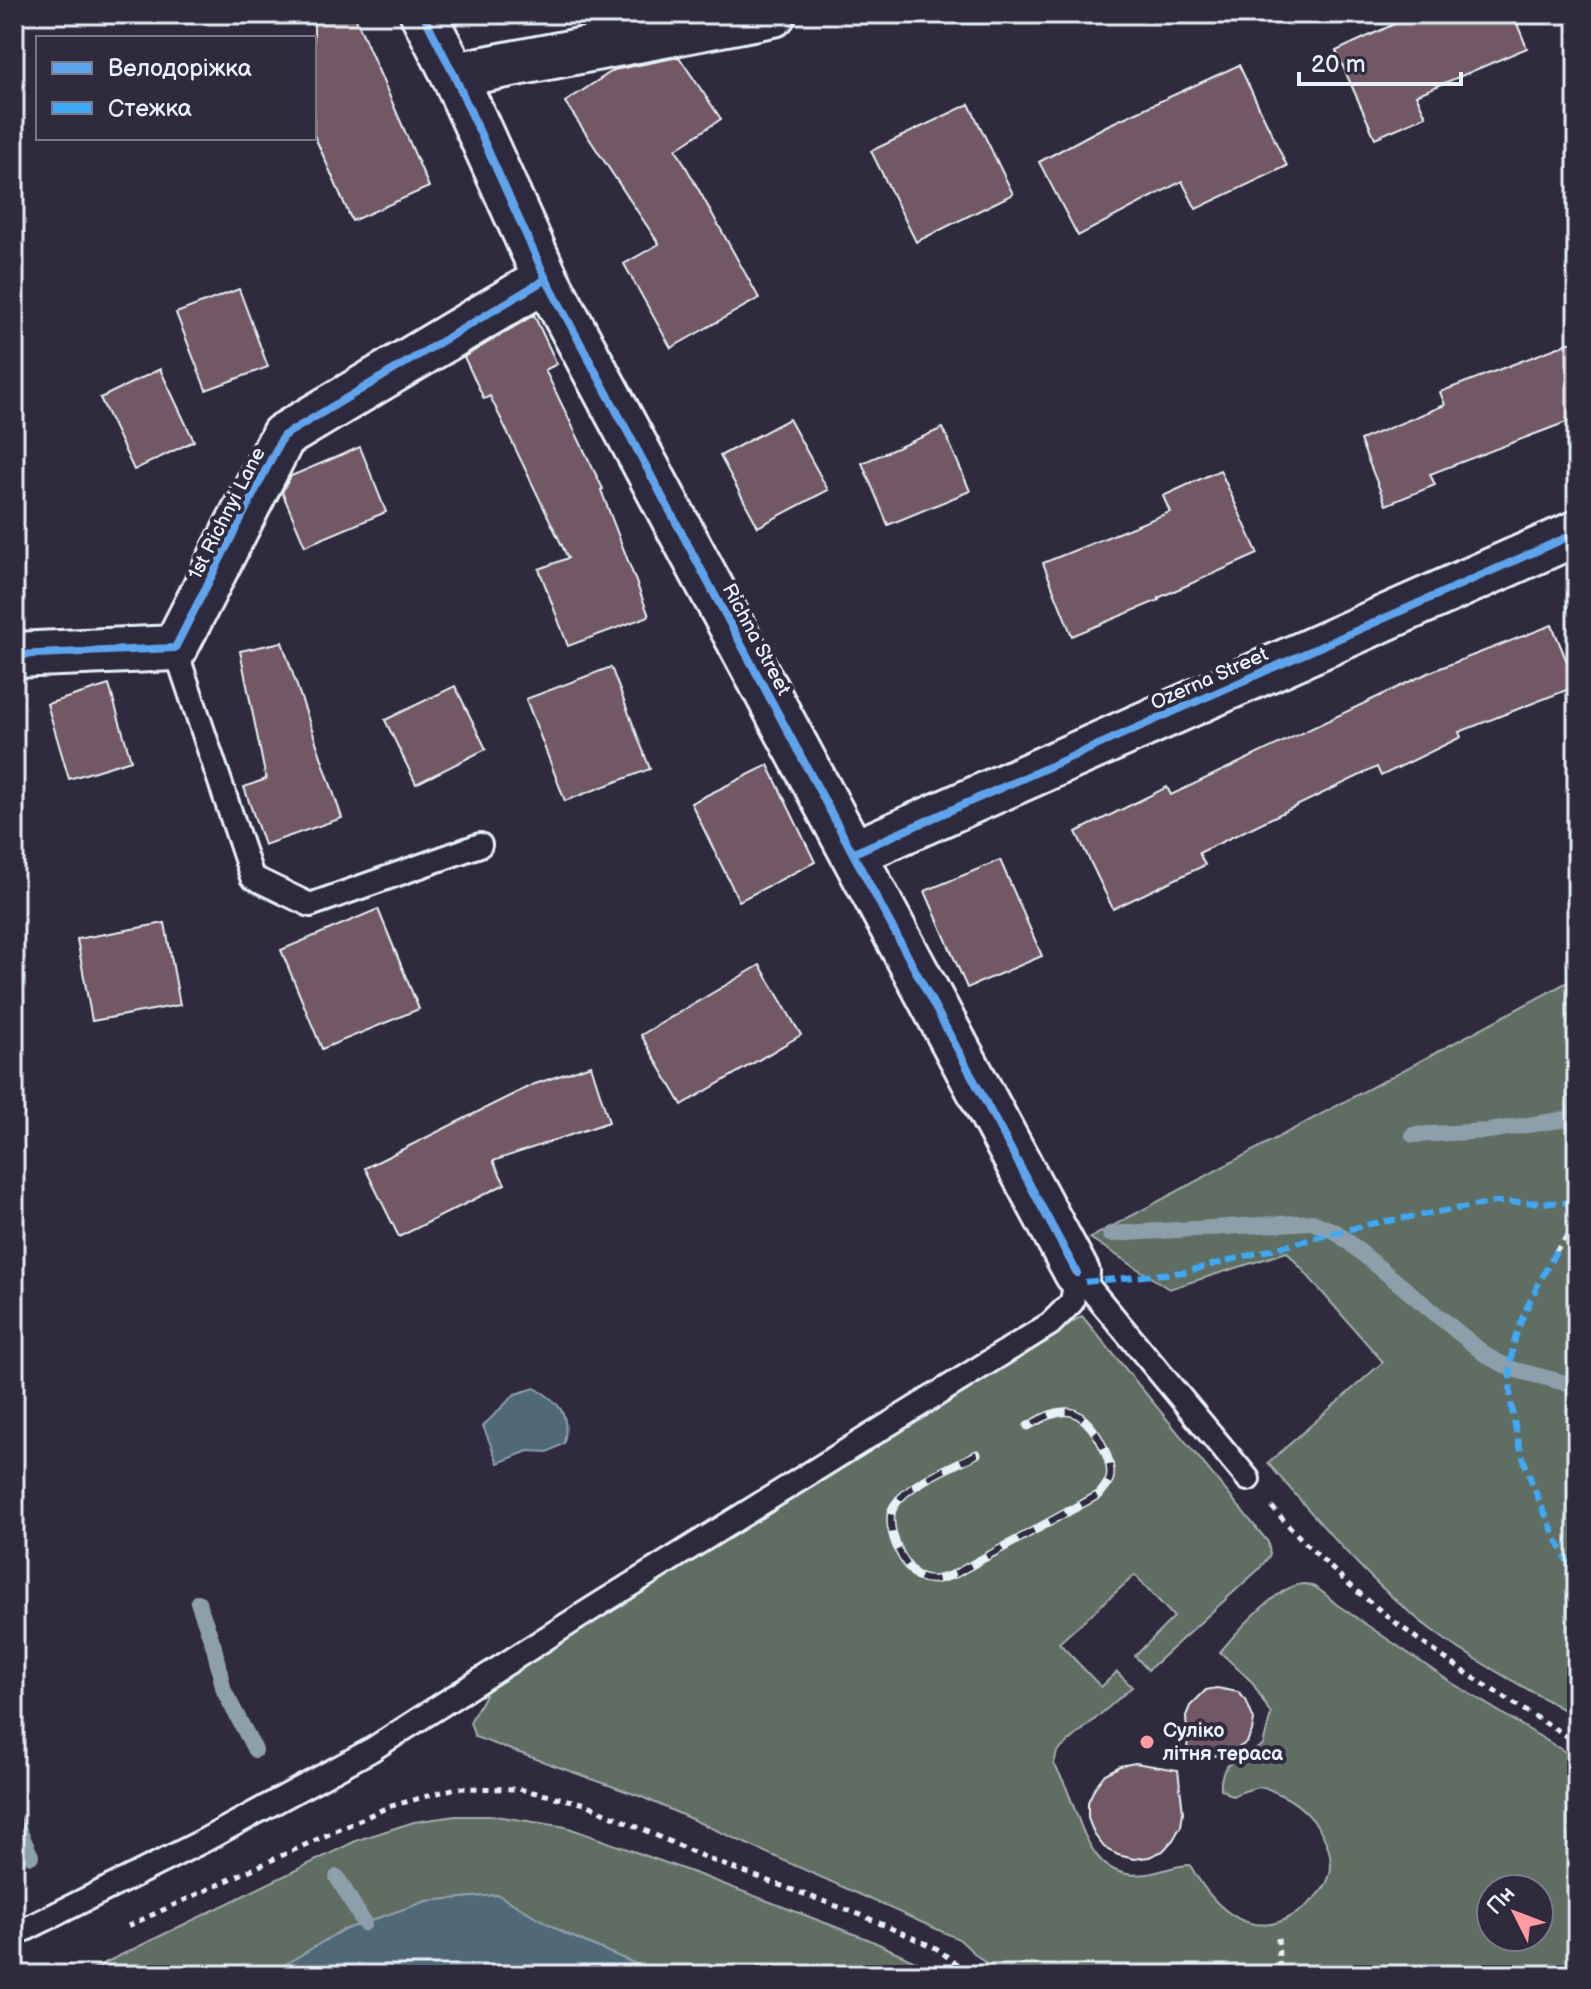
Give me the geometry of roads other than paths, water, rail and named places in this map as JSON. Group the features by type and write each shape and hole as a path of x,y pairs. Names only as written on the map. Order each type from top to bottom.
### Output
{"street":[{"name":"Richna Street","path":"423,14 454,75 546,279 1077,1273"},
{"path":"454,75 769,14"},
{"name":"1st Richnyi Lane","path":"175,648 283,436 546,279"},
{"name":"Ozerna Street","path":"854,853 1577,533"},
{"path":"14,655 175,648"}],"lane":[{"path":"175,648 252,877 310,905 480,845"},
{"path":"1077,1273 1248,1479"},
{"path":"14,1935 203,1841 385,1742 590,1610 1050,1324 1072,1302 1077,1273"}],"water":[{"path":"535,1388 551,1398 561,1410 566,1424 564,1443 548,1452 528,1451 498,1463 483,1426 515,1394"},
{"path":"498,1895 566,1934 638,1965 682,1968 692,1975 268,1975 341,1931 427,1901"}],"waterway":[{"path":"1577,1093 1573,1106 1577,1149"},
{"path":"1413,1135 1488,1131 1574,1118"},
{"path":"1110,1234 1312,1222 1336,1232 1487,1356 1512,1369 1577,1386"},
{"path":"198,1602 214,1647 224,1691 255,1750"},
{"path":"14,1820 31,1856"},
{"path":"337,1877 364,1923"}],"railway":[{"path":"977,1454 920,1483 894,1506 891,1523 896,1544 906,1564 919,1577 933,1580 955,1574 1100,1494 1109,1480 1108,1460 1099,1439 1085,1421 1070,1412 1059,1412 1028,1426"}],"place":[{"name":"Суліко літня тераса","path":"1147,1742"}]}
